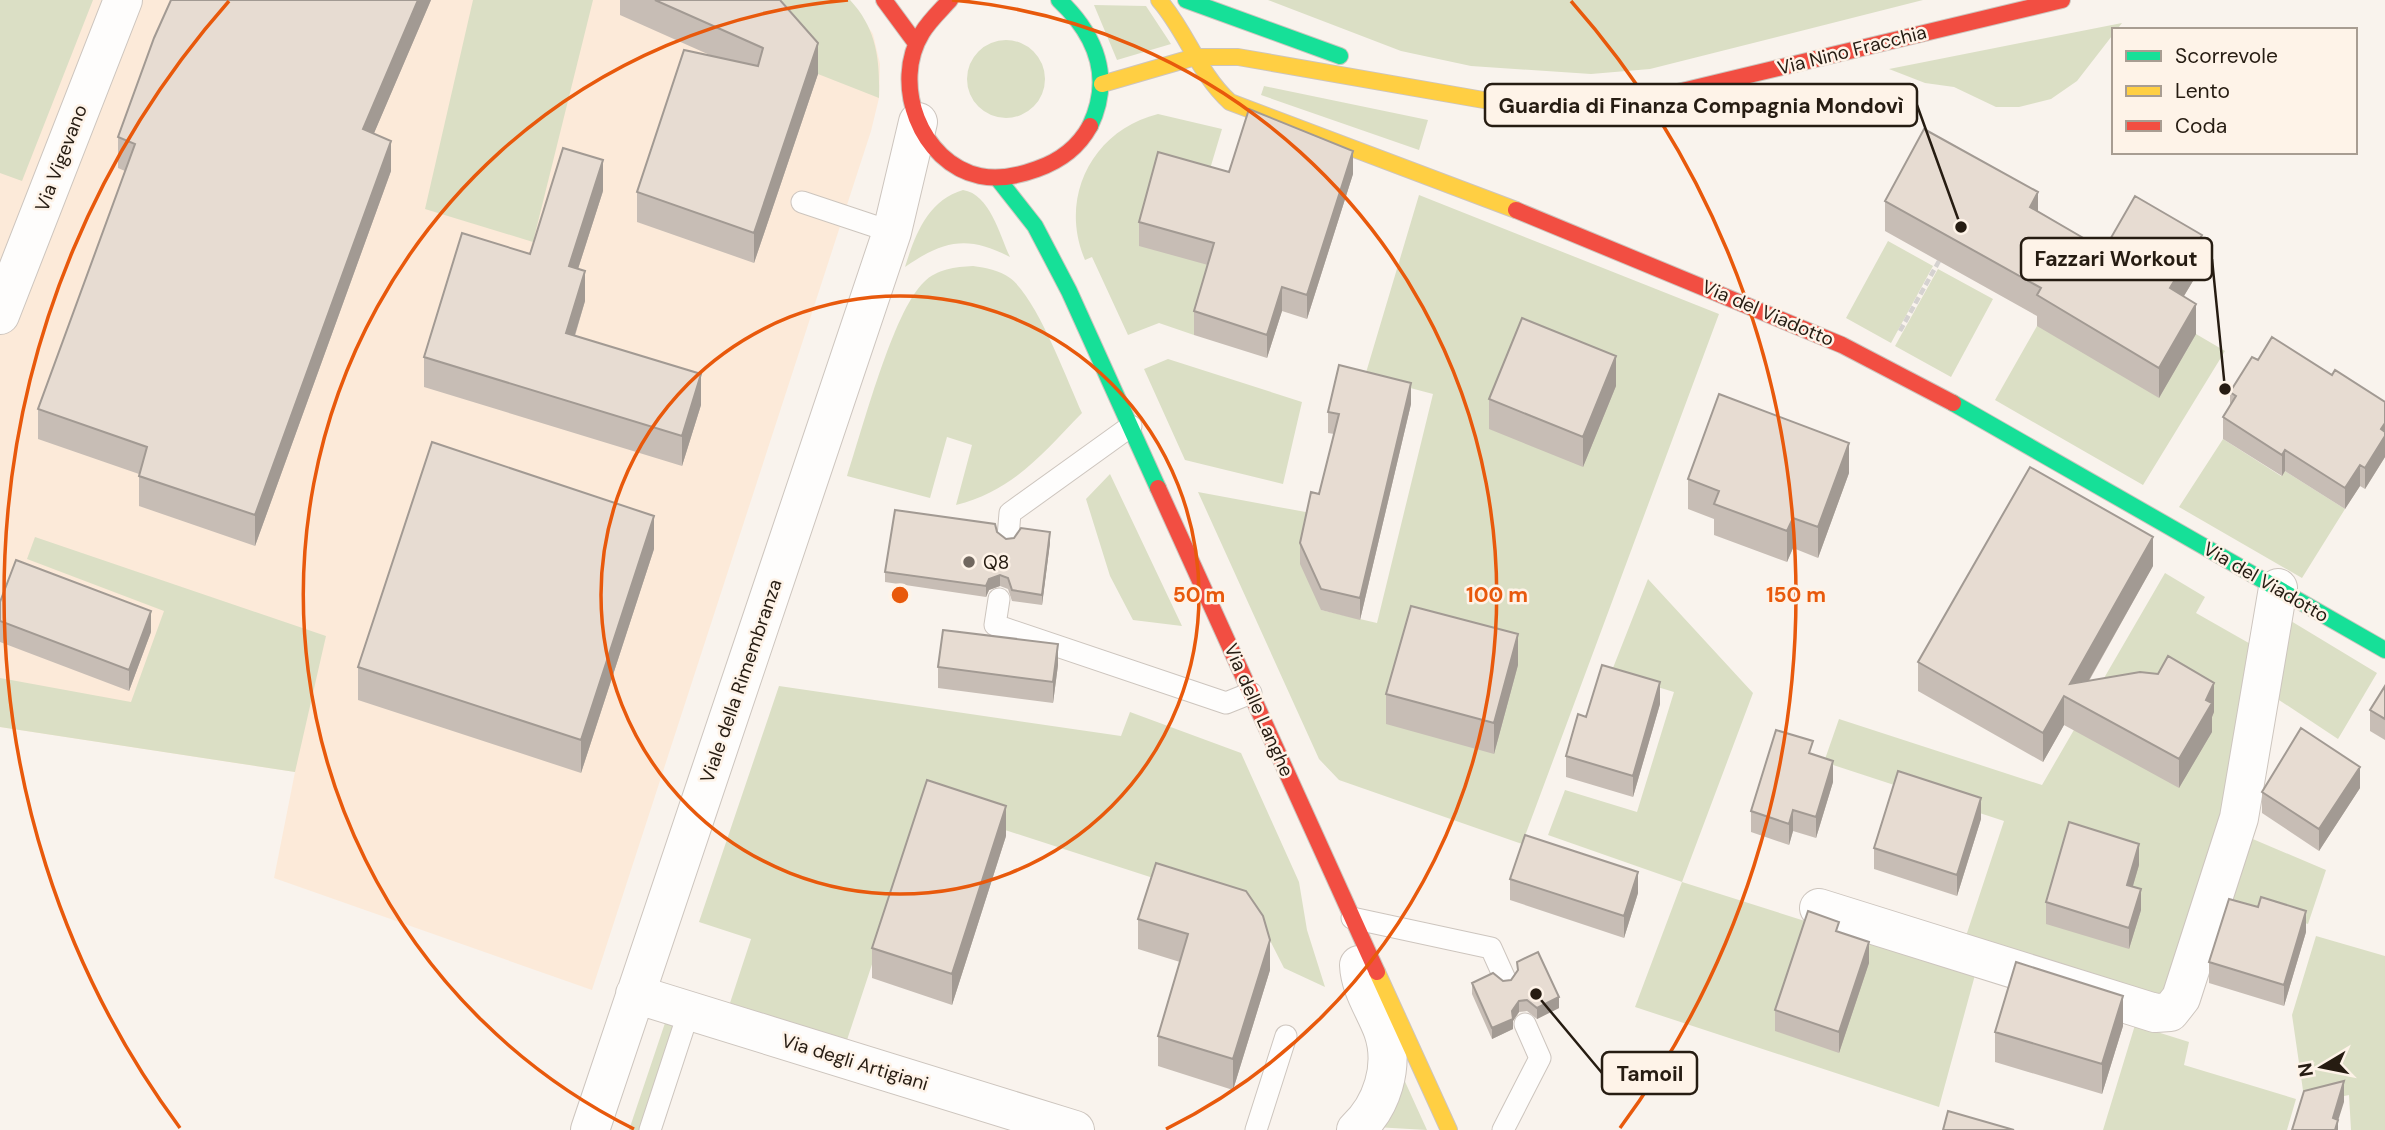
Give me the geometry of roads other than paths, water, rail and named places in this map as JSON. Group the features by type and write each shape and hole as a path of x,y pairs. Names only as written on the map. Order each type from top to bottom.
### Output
{"street":[{"name":"Via Vigevano","path":"0,315 122,0"},
{"path":"884,0 915,42"},
{"path":"950,0 928,19 915,42 908,66 907,90 923,135 939,153 959,167 998,179 1037,173 1055,163 1071,153 1094,122 1102,84 1098,51 1082,21 1059,0"},
{"name":"Via del Viadotto","path":"1159,0 1176,21 1216,91 1249,111 1495,201 1792,321 1983,419 2385,650"},
{"name":"Via Nino Fracchia","path":"1186,0 1434,91"},
{"name":"Via Nino Fracchia","path":"1102,84 1140,70 1195,57 1238,57 1495,102 1530,104 1640,100 1673,95 1883,41 2062,0"},
{"path":"892,232 918,122"},
{"path":"1050,181 1055,163"},
{"path":"892,232 922,187 938,175 959,167"},
{"name":"Via delle Langhe","path":"998,179 1035,226 1069,291 1449,1130"},
{"name":"Via delle Langhe","path":"1052,223 1069,291"},
{"name":"Viale della Rimembranza","path":"590,1130 892,232"},
{"path":"1819,908 2155,1013 2170,1012 2181,998 2239,818 2278,588"},
{"path":"1356,1130 1374,1110 1386,1070 1384,1034 1360,977 1357,928"},
{"name":"Via degli Artigiani","path":"635,994 1075,1130"}],"lane":[{"path":"802,202 892,232"},
{"path":"1007,537 1010,513 1131,426"},
{"path":"999,599 995,625 1226,703 1251,692"},
{"path":"1357,928 1491,948 1505,979"},
{"path":"650,1130 690,1011"},
{"path":"1503,1130 1540,1058 1525,1024"},
{"path":"1256,1130 1286,1036"}],"place":[{"name":"Guardia di Finanza Compagnia Mondovì","path":"1961,227"},
{"name":"Fazzari Workout","path":"2225,389"},
{"name":"Q8","path":"969,562"},
{"name":"Tamoil","path":"1536,994"}]}
